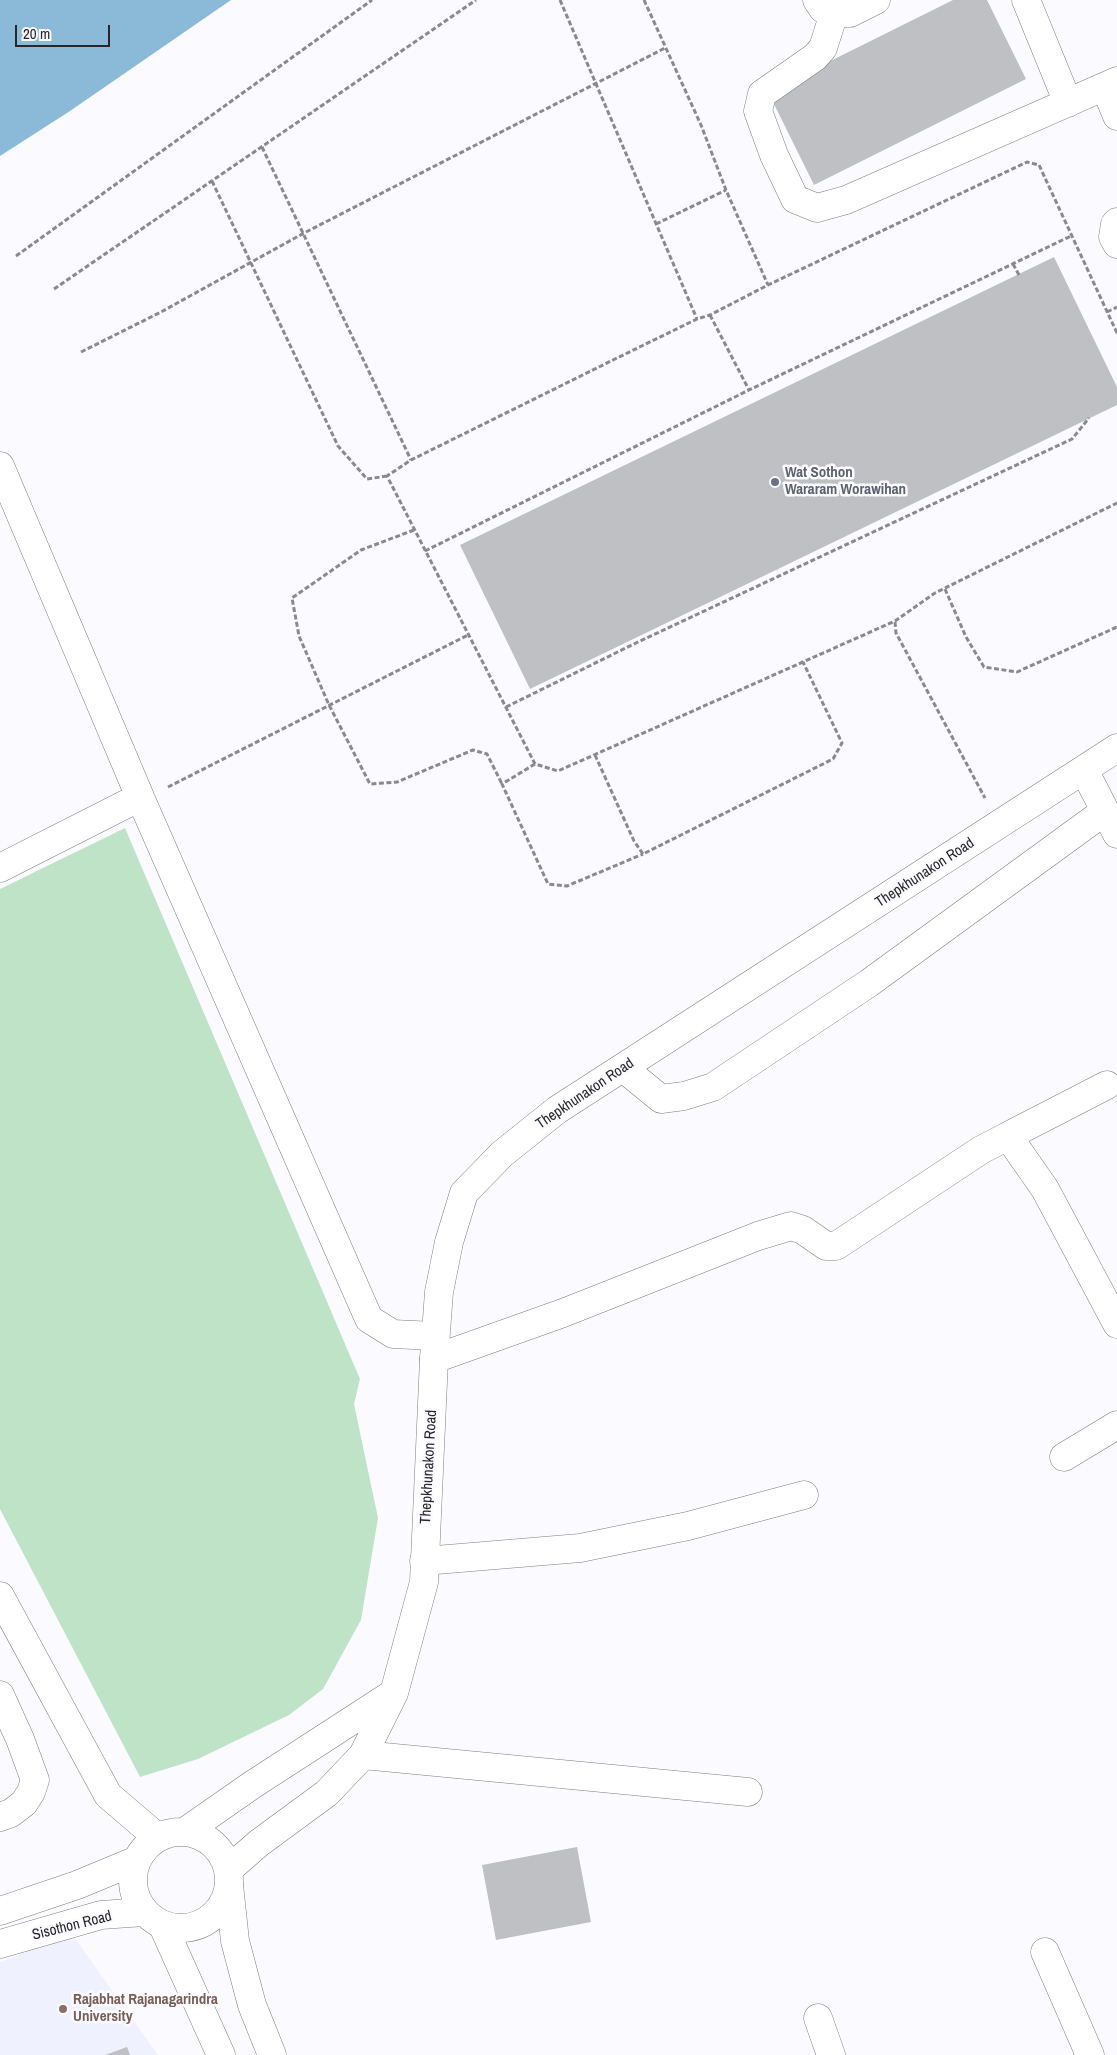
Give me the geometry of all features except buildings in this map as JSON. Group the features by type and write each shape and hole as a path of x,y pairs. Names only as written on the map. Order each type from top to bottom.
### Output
{"street":[{"path":"876,0 850,13 825,7 823,48 815,57 762,94 758,111 774,155 795,199 817,208 846,200 1111,84 1117,116"},
{"path":"1026,0 1068,103"},
{"path":"1117,222 1113,237 1117,244"},
{"path":"0,466 141,798 369,1319 393,1334 434,1348 563,1313 758,1236 791,1226 803,1230 826,1246 836,1246 981,1150 1107,1085"},
{"name":"Thepkhunakon Road","path":"229,1877 259,1843 327,1794 363,1755 394,1693 422,1591 434,1348 440,1292 449,1242 464,1193 502,1154 557,1110 1117,748"},
{"path":"623,1068 661,1099 684,1096 713,1087 1111,823 1084,770"},
{"path":"0,868 141,798"},
{"path":"1008,1136 1045,1189 1117,1324"},
{"path":"1064,1457 1117,1425"},
{"path":"424,1561 580,1548 688,1526 804,1495"},
{"path":"0,1596 108,1795 157,1837"},
{"path":"186,1831 252,1785 394,1693"},
{"path":"0,1695 20,1739 35,1780 32,1792 24,1803 11,1813 0,1817"},
{"path":"363,1755 748,1792"},
{"path":"222,2055 153,1919 135,1897 132,1879 135,1861 144,1847 157,1837 171,1832 186,1831 201,1836 214,1844 223,1856 229,1877 235,1941 252,2005 272,2055"},
{"path":"0,1911 77,1885 135,1861"},
{"path":"153,1919 181,1929 198,1926 214,1916 224,1902 229,1877"},
{"name":"Sisothon Road","path":"0,1944 101,1915 153,1919"},
{"path":"1045,1952 1090,2055"},
{"path":"818,2018 831,2055"}],"path":[{"path":"16,256 372,0"},
{"path":"54,290 476,0"},
{"path":"560,0 697,319"},
{"path":"644,0 701,125 726,190 768,285"},
{"path":"81,352 161,312 304,233 665,48"},
{"path":"262,147 411,460"},
{"path":"212,181 338,446 367,479 387,476 411,460 697,319 710,315 768,285 1027,162 1039,165 1117,333"},
{"path":"656,224 726,190"},
{"path":"425,550 749,390 1072,236"},
{"path":"1013,264 1019,275"},
{"path":"1107,312 1117,307"},
{"path":"710,315 749,390"},
{"path":"506,707 638,642 1072,439 1089,418"},
{"path":"387,476 534,764 558,771 895,621 944,589 1117,503"},
{"path":"414,530 361,550 292,598 299,636 329,705 370,784 397,782 473,750 486,754 502,784 548,884 567,886 643,854 833,759 842,743 804,662"},
{"path":"944,589 966,637 984,667 1017,672 1117,627"},
{"path":"895,621 896,633 999,825"},
{"path":"141,798 468,635"},
{"path":"594,755 634,841 643,854"},
{"path":"502,784 534,764"}],"shaded area":[{"name":"Rajabhat Rajanagarindra University","path":"72,1934 158,2055 0,2055 0,1962"}],"green space":[{"path":"125,828 360,1379 354,1404 378,1518 361,1620 323,1689 289,1715 198,1759 140,1777 0,1509 0,889"}],"water":[{"path":"0,0 231,0 70,111 0,156"}],"place":[{"name":"Wat Sothon Wararam Worawihan","path":"775,482"},
{"name":"Rajabhat Rajanagarindra University","path":"63,2009"}]}
